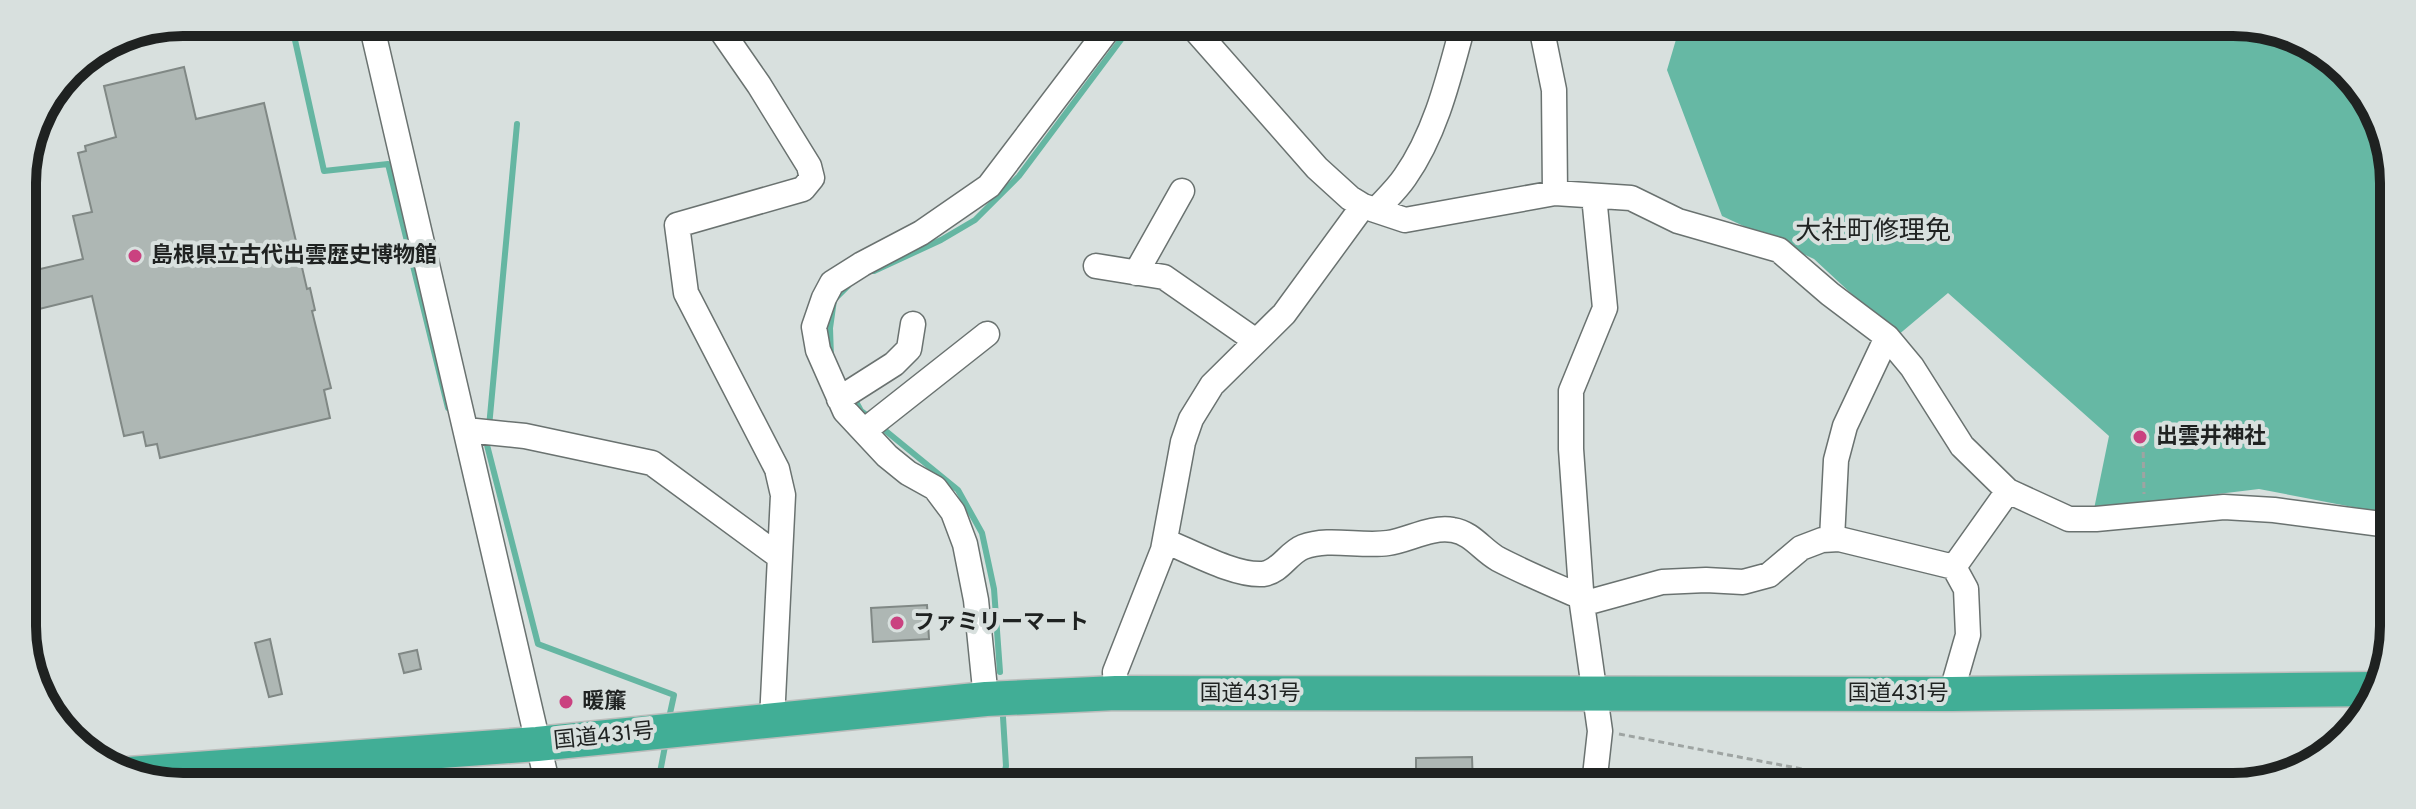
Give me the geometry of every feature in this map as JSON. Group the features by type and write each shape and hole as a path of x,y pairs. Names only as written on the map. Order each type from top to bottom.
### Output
{"highway":[{"name":"国道431号","path":"162,772 537,744 986,699 1116,693 1951,694 2365,689"}],"street":[{"path":"374,36 545,773"},
{"path":"725,36 809,166 812,178 803,189 677,225 686,293 777,469 783,495 772,720"},
{"path":"986,699 976,600 965,544 953,512 935,488 908,473 887,456 845,411 818,350 814,327 832,283 921,233 989,186 1103,36"},
{"path":"1201,36 1317,168 1350,198 1370,208 1405,220 1555,193 1631,198 1678,221 1779,250 1887,337 1912,367 1962,446 2008,491 2069,519 2145,514 2223,496 2274,510 2380,524"},
{"path":"1116,693 1115,672 1165,541 1183,442 1191,419 1212,385 1284,314 1370,208 1405,177 1426,140 1446,88 1460,36"},
{"path":"1543,36 1554,90 1555,193"},
{"path":"1136,273 1182,191"},
{"path":"1594,196 1605,308 1571,391 1571,449 1582,601 1600,731 1595,773"},
{"path":"1096,266 1164,277 1256,341"},
{"path":"839,399 894,364 909,349 913,324"},
{"path":"864,431 987,334"},
{"path":"1832,539 1836,460 1845,426 1887,337"},
{"path":"466,430 525,436 652,463 780,557"},
{"path":"1954,567 2008,491"},
{"path":"1165,541 1239,571 1262,574 1273,571 1300,548 1320,543 1392,543 1417,534 1449,529 1468,534 1497,558 1582,601 1662,582 1743,582 1769,575 1801,548 1822,540 1839,539 1954,567 1966,589 1968,635 1951,694"}],"path":[{"path":"2143,442 2145,514"},
{"path":"1600,731 1822,773"}],"green space":[{"path":"1677,36 2233,36 2271,41 2306,56 2322,66 2350,94 2365,118 2379,164 2380,512 2259,489 2094,509 2109,436 1948,293 1897,336 1814,259 1722,216 1667,70"}],"building":[{"path":"184,67 196,119 264,103 307,289 310,288 315,310 312,311 331,388 324,390 330,418 160,458 157,444 146,446 143,432 124,436 92,296 36,310 36,270 83,259 73,216 92,212 78,153 86,151 85,146 116,137 104,86"},
{"path":"927,605 929,639 873,642 871,608"},
{"path":"270,639 282,694 269,697 255,643"},
{"path":"417,650 421,669 404,673 399,654"},
{"path":"1472,757 1473,773 1416,773 1416,758"}],"waterway":[{"path":"294,36 324,171 388,164 448,408"},
{"path":"874,271 941,240 975,220 1019,176 1124,36"},
{"path":"489,427 517,124"},
{"path":"831,357 830,328 834,300 848,286"},
{"path":"854,398 861,411 869,417"},
{"path":"881,427 958,490 982,533 994,589 1000,672"},
{"path":"488,438 487,445 538,644 674,695 669,718"},
{"path":"1003,717 1004,773"},
{"path":"660,773 666,741"}],"place":[{"name":"島根県立古代出雲歴史博物館","path":"135,256"},
{"name":"出雲井神社","path":"2140,437"},
{"name":"ファミリーマート","path":"897,623"},
{"name":"暖簾","path":"566,702"}],"district":[{"name":"大社町修理免","path":"1873,232"}]}
